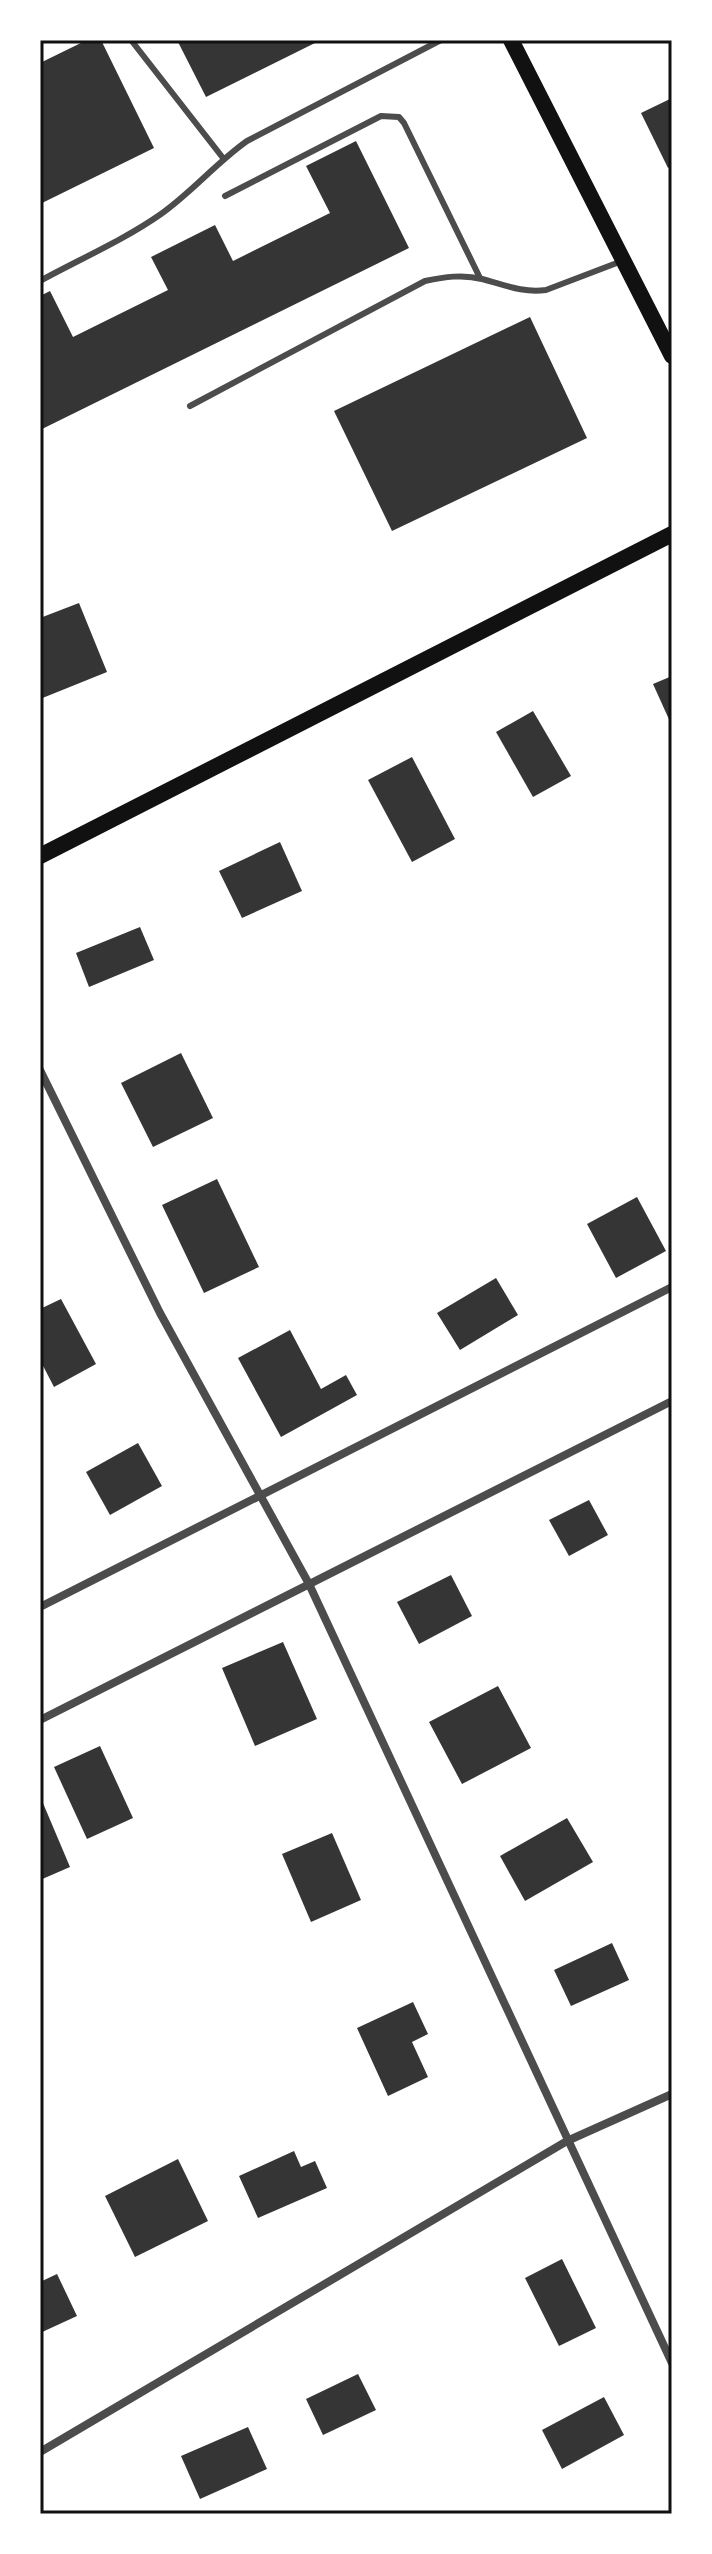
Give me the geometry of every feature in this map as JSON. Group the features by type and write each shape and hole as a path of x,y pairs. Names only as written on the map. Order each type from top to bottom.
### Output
{"main road":[{"path":"511,40 672,356"},
{"path":"40,856 672,534"}],"street":[{"path":"40,1070 160,1313 309,1584 672,2363"},
{"path":"40,1607 672,1287"},
{"path":"40,1720 672,1401"},
{"path":"40,2452 567,2141 672,2094"}],"lane":[{"path":"131,40 223,158"},
{"path":"40,281 159,216 195,188 223,158 247,141 441,40"},
{"path":"225,196 381,116 399,117 480,278"},
{"path":"190,406 425,281 450,275 480,278 521,291 546,290 622,261"}],"building":[{"path":"87,40 101,40 154,148 40,204 40,63"},
{"path":"177,40 321,40 206,97"},
{"path":"672,98 672,166 668,168 641,113"},
{"path":"356,141 409,248 40,430 40,296 50,291 73,337 168,290 151,257 215,225 233,261 330,213 306,166"},
{"path":"530,317 587,438 392,531 334,411"},
{"path":"79,603 107,672 40,699 40,618"},
{"path":"672,676 672,726 653,684"},
{"path":"533,711 571,776 533,797 496,732"},
{"path":"412,757 455,839 412,862 368,780"},
{"path":"280,842 302,891 242,918 219,871"},
{"path":"140,927 154,960 89,987 76,953"},
{"path":"181,1053 213,1118 153,1147 121,1083"},
{"path":"217,1179 259,1267 204,1293 162,1205"},
{"path":"637,1197 666,1251 616,1278 587,1224"},
{"path":"496,1278 518,1315 460,1350 437,1313"},
{"path":"61,1299 96,1364 54,1387 40,1360 40,1309"},
{"path":"290,1330 321,1389 346,1375 357,1395 281,1437 238,1358"},
{"path":"138,1443 162,1486 110,1515 86,1472"},
{"path":"589,1500 608,1535 569,1556 549,1520"},
{"path":"451,1575 472,1616 419,1644 397,1602"},
{"path":"283,1642 317,1719 255,1746 222,1668"},
{"path":"498,1686 531,1748 462,1784 429,1722"},
{"path":"100,1746 133,1818 87,1839 54,1767"},
{"path":"40,1796 70,1867 40,1880"},
{"path":"567,1818 593,1862 525,1901 500,1856"},
{"path":"332,1833 361,1900 311,1922 282,1854"},
{"path":"612,1943 629,1980 571,2006 554,1970"},
{"path":"413,2002 428,2034 412,2042 428,2077 388,2096 357,2028"},
{"path":"294,2151 301,2167 315,2161 327,2188 258,2218 239,2176"},
{"path":"178,2159 208,2221 135,2257 105,2196"},
{"path":"562,2259 596,2328 559,2346 525,2278"},
{"path":"57,2274 77,2316 40,2333 40,2282"},
{"path":"358,2374 376,2410 323,2435 306,2399"},
{"path":"604,2397 624,2435 562,2469 542,2430"},
{"path":"248,2427 267,2469 200,2499 181,2456"}]}
